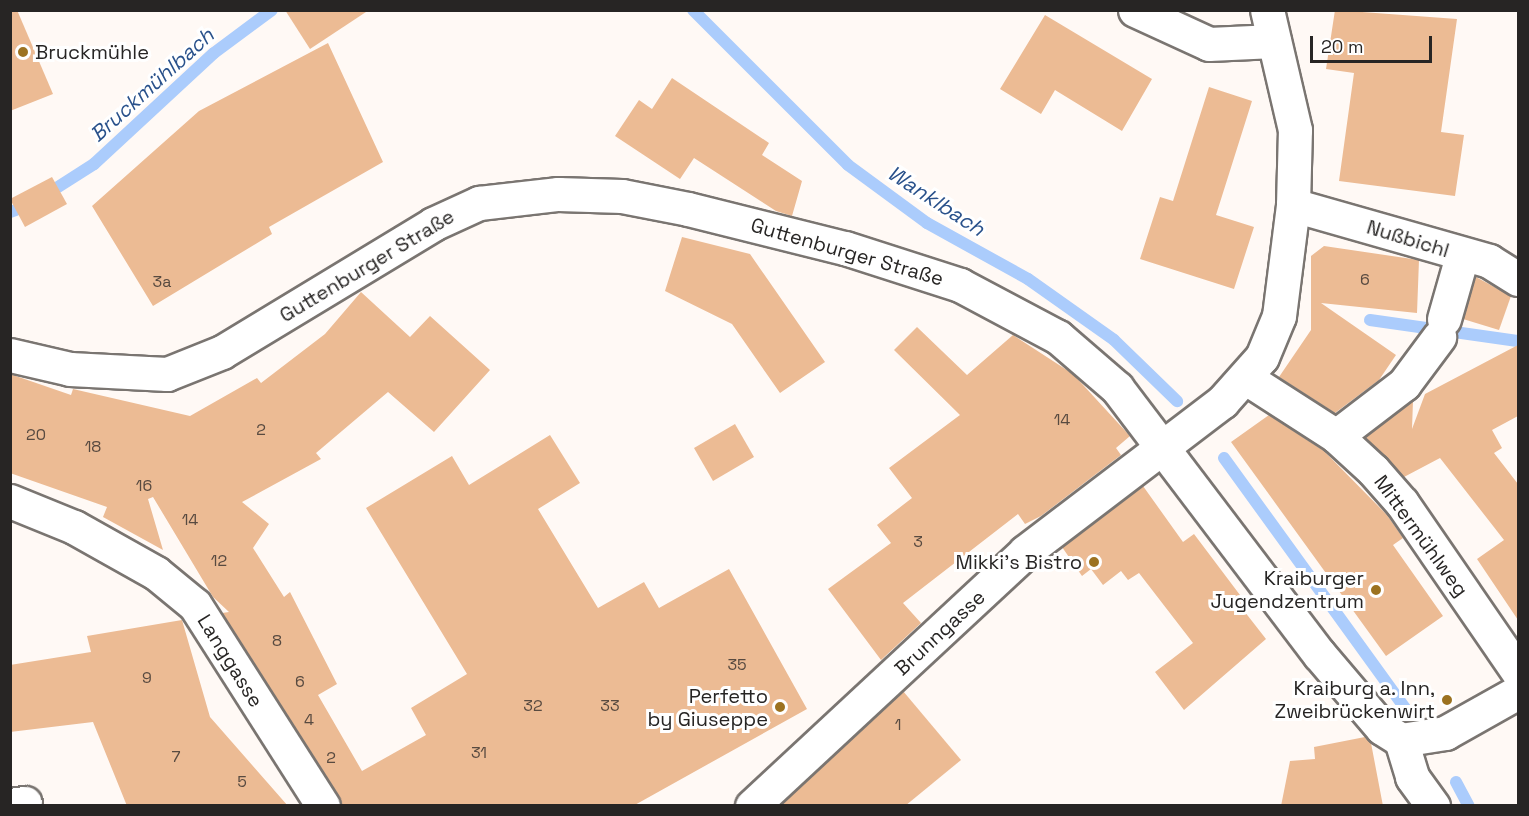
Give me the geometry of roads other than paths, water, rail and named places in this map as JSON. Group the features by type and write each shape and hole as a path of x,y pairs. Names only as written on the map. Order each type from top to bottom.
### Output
{"street":[{"path":"1136,10 1209,44 1270,26 1295,130 1293,205 1278,316 1262,357 1246,378 1163,447"},
{"name":"Guttenburger Straße","path":"10,356 80,370 167,374 222,352 432,224 478,203 558,194 622,196 845,248 960,285 1016,311 1090,362 1163,447 1319,654 1382,728 1401,740"},
{"name":"Nußbichl","path":"1293,205 1462,256 1490,261 1518,279"},
{"path":"1336,436 1404,384 1442,328 1462,256"},
{"name":"Mittermühlweg","path":"1246,378 1336,436 1402,503 1518,672"},
{"name":"Brunngasse","path":"752,806 1024,552 1163,447"},
{"name":"Langgasse","path":"10,501 74,527 156,573 195,605 323,806"},
{"path":"1433,806 1412,777 1401,740 1445,733 1518,692"}],"waterway":[{"name":"Bruckmühlbach","path":"58,187 94,164 214,53 272,10"},
{"name":"Wanklbach","path":"693,10 848,165 927,223 1028,279 1114,340 1177,401"},
{"name":"Bruckmühlbach","path":"10,212 16,210"},
{"path":"1370,320 1518,341"},
{"name":"Wanklbach","path":"1224,458 1407,711"},
{"name":"Wanklbach","path":"1456,782 1469,806"}],"place":[{"name":"Bruckmühle","path":"23,52"},
{"name":"Mikki's Bistro","path":"1094,562"},
{"name":"Kraiburger Jugendzentrum","path":"1376,590"},
{"name":"Kraiburg a. Inn, Zweibrückenwirt","path":"1447,700"},
{"name":"Perfetto by Giuseppe","path":"780,707"}]}
